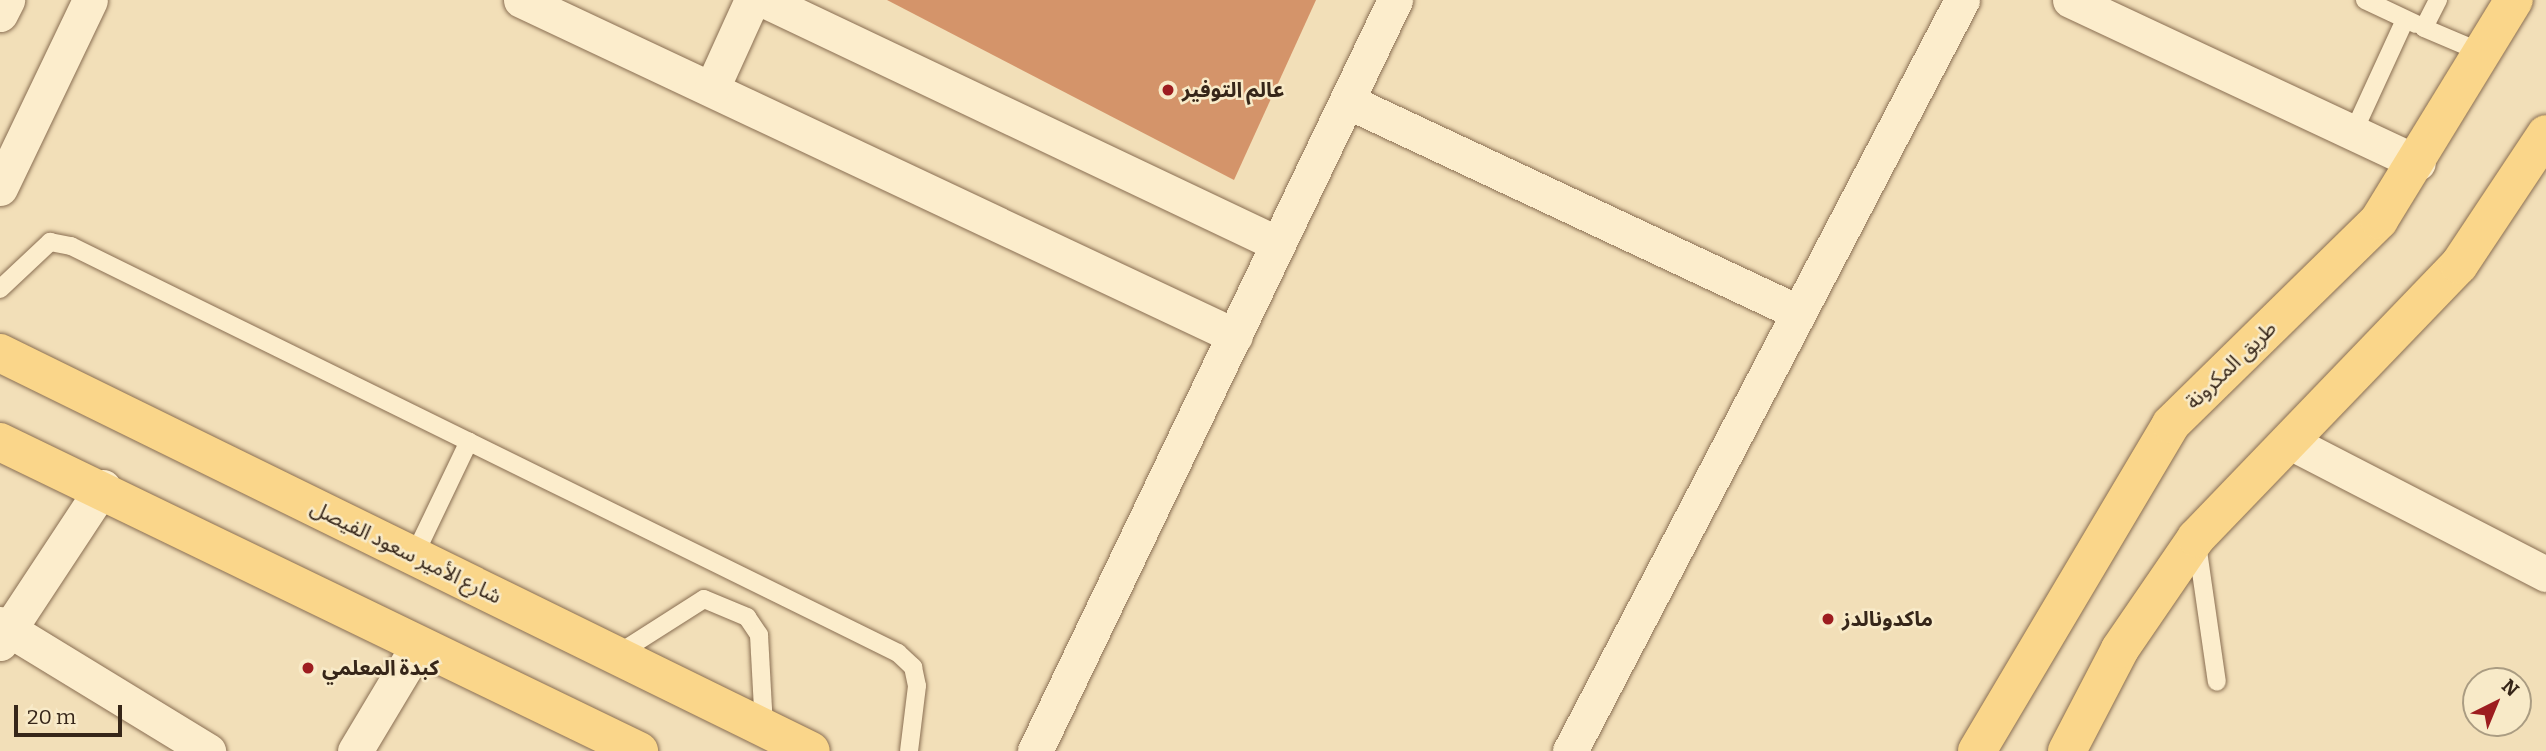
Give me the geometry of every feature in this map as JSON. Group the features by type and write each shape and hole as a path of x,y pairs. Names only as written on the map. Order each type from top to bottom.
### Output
{"main road":[{"name":"طريق المكرونة","path":"1977,751 2171,424 2379,220 2418,163 2514,0"},
{"path":"2067,751 2120,649 2196,538 2459,265 2546,134"},
{"name":"شارع الأمير سعود الفيصل","path":"0,353 811,751"},
{"path":"0,442 103,487 639,751"}],"street":[{"path":"0,14 7,0"},
{"path":"0,188 90,0"},
{"path":"521,0 1235,336"},
{"path":"712,88 752,0"},
{"path":"764,0 1278,244"},
{"path":"1035,751 1395,0"},
{"path":"1570,751 1962,0"},
{"path":"2079,2 2418,163"},
{"path":"1347,101 1799,313"},
{"path":"2288,441 2546,574"},
{"path":"103,487 3,632 208,751"},
{"path":"355,751 419,644"}],"lane":[{"path":"2365,0 2483,53"},
{"path":"2424,28 2438,0"},
{"path":"2353,133 2405,20"},
{"path":"0,289 50,243 71,246 898,653 914,667 917,686 909,751"},
{"path":"414,556 469,441"},
{"path":"2196,538 2217,682"},
{"path":"616,655 704,599 747,617 759,635 764,728"}],"building":[{"name":"عالم التوفير","path":"887,0 1316,0 1234,180"}],"place":[{"name":"عالم التوفير","path":"1168,90"},
{"name":"ماكدونالدز","path":"1828,619"},
{"name":"كبدة المعلمي","path":"308,668"}]}
